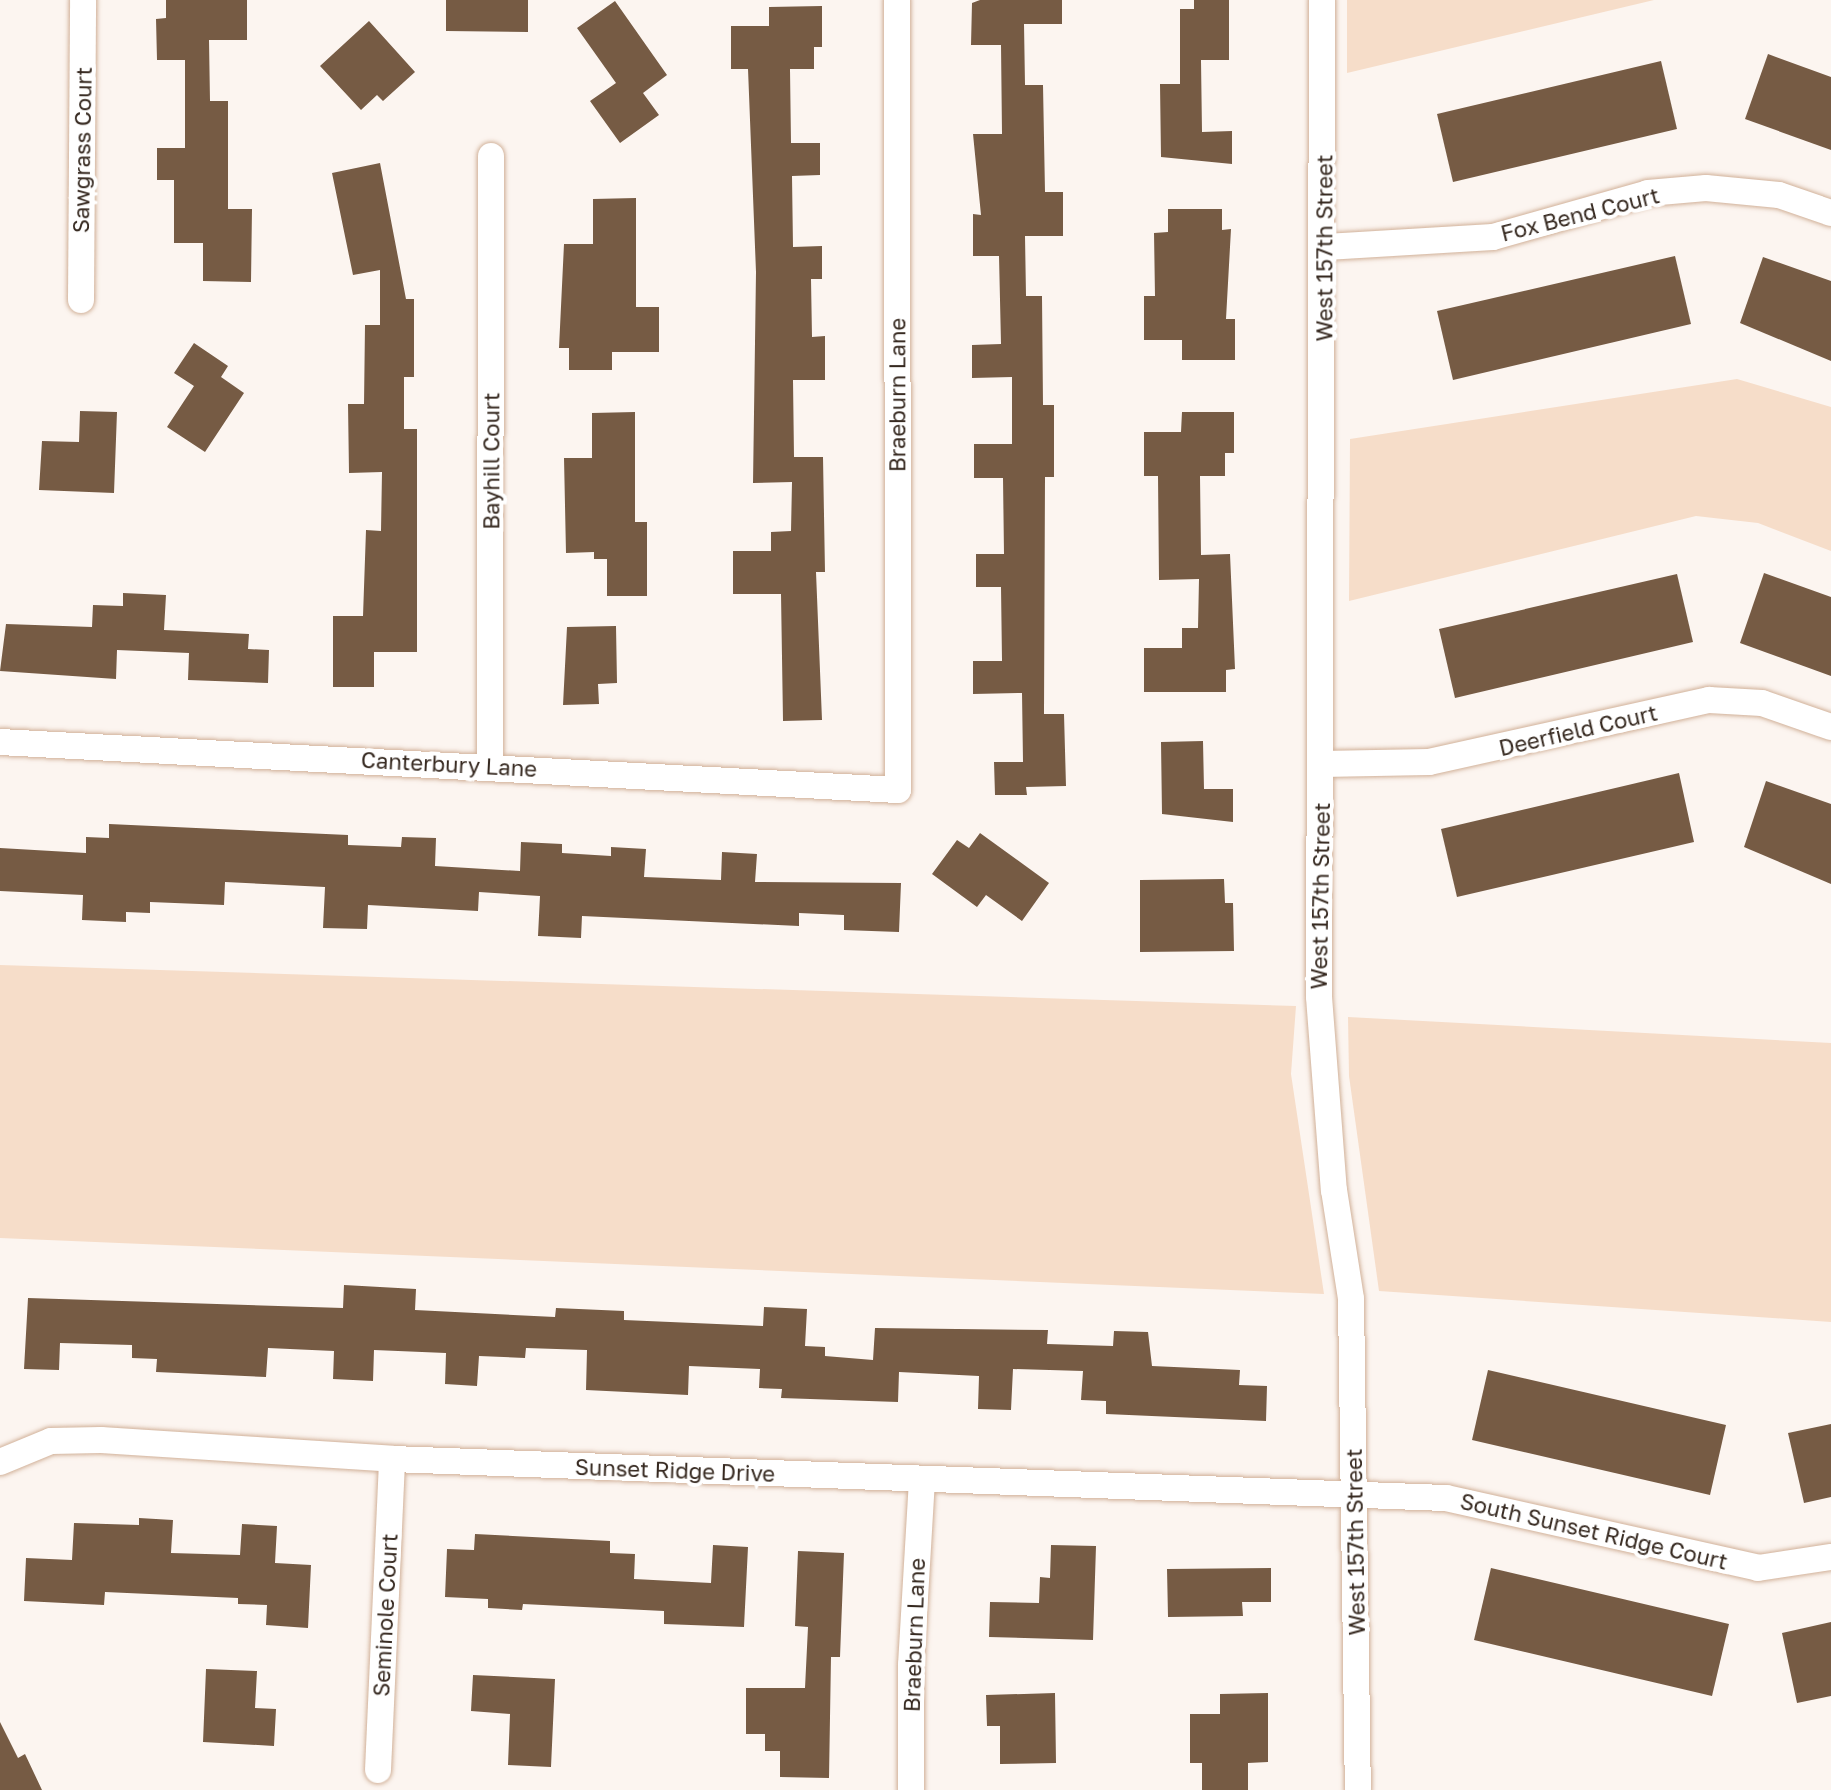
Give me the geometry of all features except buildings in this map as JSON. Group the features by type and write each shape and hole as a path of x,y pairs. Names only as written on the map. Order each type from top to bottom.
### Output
{"street":[{"name":"Sawgrass Court","path":"81,300 83,0"},
{"name":"Braeburn Lane","path":"897,0 898,790"},
{"name":"West 157th Street","path":"1322,0 1326,247 1319,997 1334,1190 1351,1299 1358,1790"},
{"name":"Bayhill Court","path":"490,766 491,156"},
{"name":"Fox Bend Court","path":"1326,247 1493,237 1648,193 1706,188 1779,195 1831,213"},
{"name":"Deerfield Court","path":"1322,764 1429,762 1709,700 1762,703 1831,727"},
{"name":"Canterbury Lane","path":"0,742 898,790"},
{"name":"Sunset Ridge Drive","path":"0,1462 51,1441 75,1440 392,1459 1356,1498"},
{"name":"Seminole Court","path":"378,1770 392,1459"},
{"name":"Braeburn Lane","path":"911,1790 912,1635 922,1480"},
{"name":"South Sunset Ridge Court","path":"1356,1498 1478,1501 1758,1568 1831,1557"}],"shaded area":[{"path":"1347,0 1654,0 1347,73"},
{"path":"1737,379 1831,407 1831,551 1758,523 1696,516 1349,601 1350,439"},
{"path":"0,965 1296,1006 1291,1074 1324,1294 0,1238"},
{"path":"1348,1017 1831,1043 1831,1322 1379,1291 1349,1076"}]}
